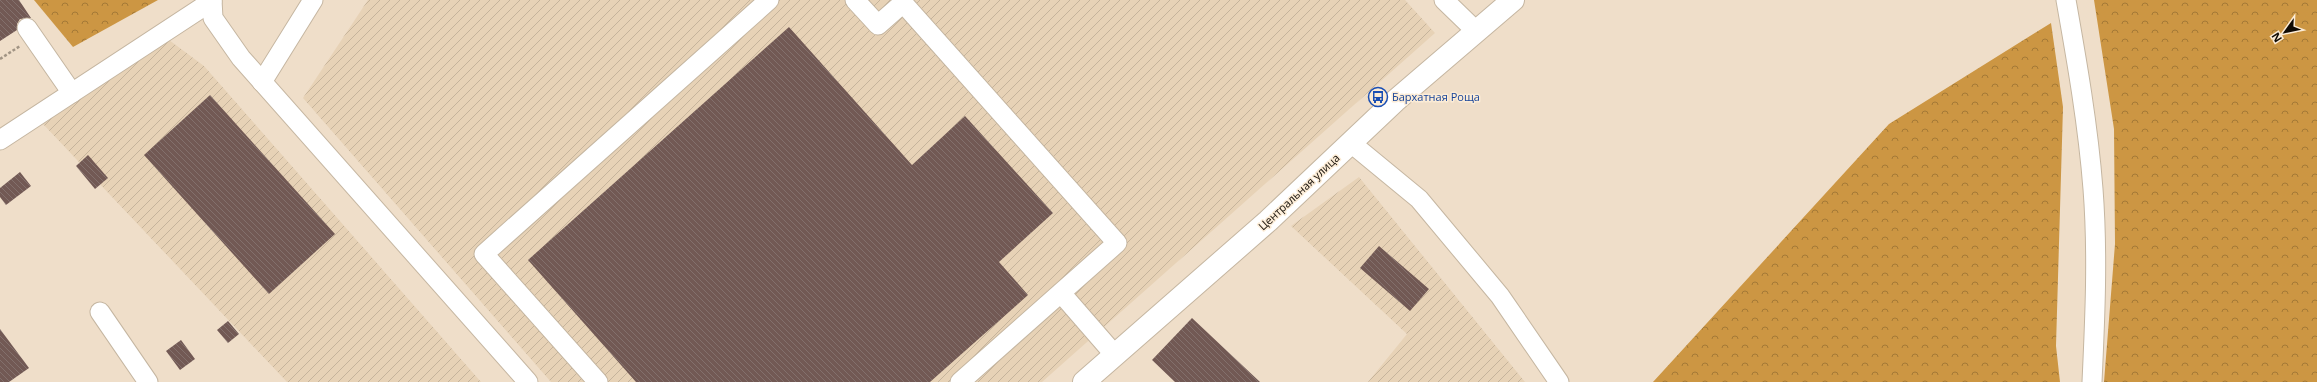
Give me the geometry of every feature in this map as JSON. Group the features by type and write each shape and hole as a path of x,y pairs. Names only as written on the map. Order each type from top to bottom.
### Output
{"main road":[{"name":"Центральная улица","path":"1084,382 1114,354 1268,221 1395,101 1513,0"}],"street":[{"path":"212,0 213,18 241,58 528,382"},
{"path":"0,140 212,0"},
{"path":"262,82 313,0"},
{"path":"598,382 484,254 769,0"},
{"path":"855,0 878,26 903,3 1117,243 960,382"},
{"path":"1444,0 1476,31"},
{"path":"2066,0 2080,82 2093,189 2096,270 2092,382"},
{"path":"27,35 72,93"},
{"path":"1351,143 1419,199 1500,296 1558,382"},
{"path":"1061,293 1114,354"},
{"path":"100,312 148,382"}],"path":[{"path":"0,59 27,35"}],"shaded area":[{"path":"368,0 1405,0 1435,33 1042,382 551,382 303,98"},
{"path":"165,37 204,66 481,382 287,382 43,124 152,43"},
{"path":"1359,177 1525,382 1368,382 1407,334 1291,226"}],"green space":[{"path":"34,0 158,0 73,47"},
{"path":"2094,0 2317,0 2317,382 2104,382 2115,244 2114,129"},
{"path":"2051,23 2063,107 2056,346 2060,382 1653,382 1889,124"}],"building":[{"path":"0,0 19,0 31,18 20,19 17,24 17,30 0,41"},
{"path":"789,27 912,165 965,116 1053,213 999,262 1028,295 930,382 636,382 528,260"},
{"path":"210,95 335,234 269,294 144,155"},
{"path":"88,155 108,178 95,189 76,166"},
{"path":"20,172 31,186 6,205 0,197 0,188"},
{"path":"1379,246 1429,289 1410,311 1360,268"},
{"path":"1192,318 1260,382 1175,382 1152,360"},
{"path":"228,321 239,334 228,343 217,330"},
{"path":"0,329 29,368 9,382 0,382"},
{"path":"181,340 195,359 180,370 166,351"}],"place":[{"name":"Бархатная Роща","path":"1378,97"}]}
